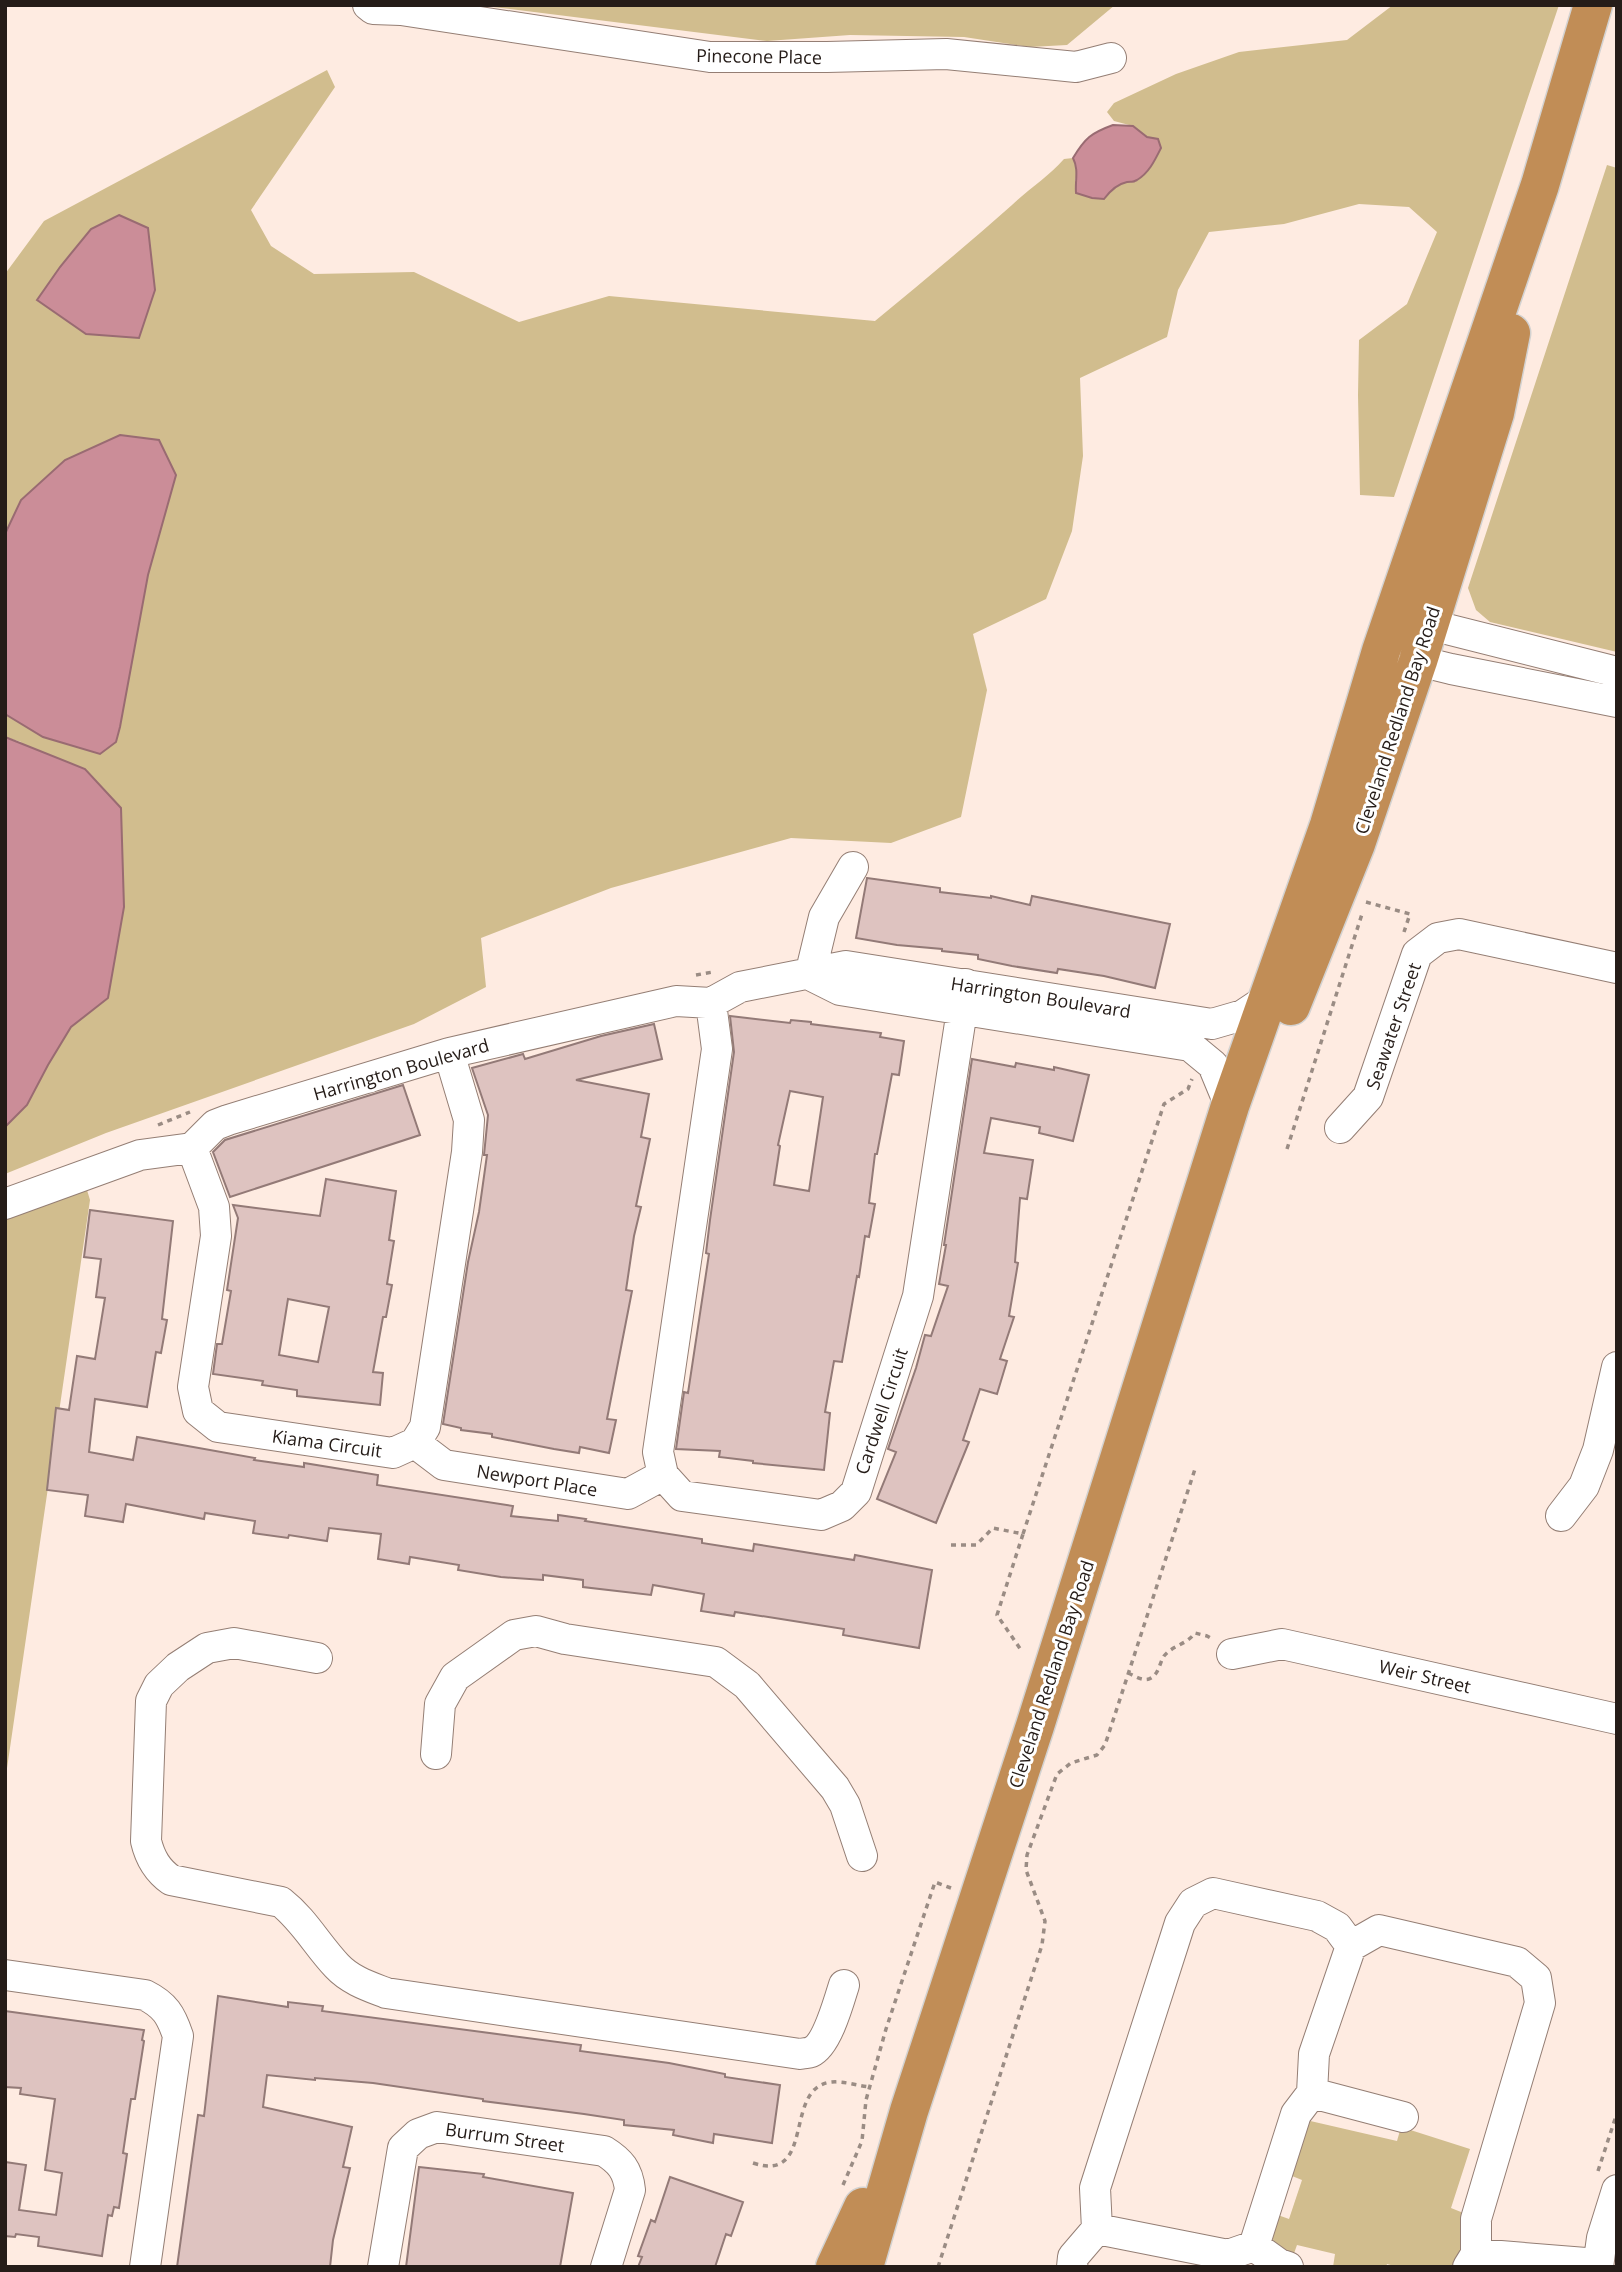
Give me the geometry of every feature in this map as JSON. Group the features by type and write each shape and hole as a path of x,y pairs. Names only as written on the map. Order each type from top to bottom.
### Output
{"highway":[{"name":"Cleveland Redland Bay Road","path":"864,2267 909,2111 1191,1236 1230,1106 1329,825 1381,651 1411,620 1495,413 1540,184 1593,5"},
{"name":"Cleveland Redland Bay Road","path":"1191,1236 1247,1119 1356,844 1418,661 1411,620"},
{"name":"Cleveland Redland Bay Road","path":"835,2267 909,2111"}],"street":[{"name":"Pinecone Place","path":"368,5 373,9 401,10 710,57 946,54 1076,66 1111,58"},
{"path":"1411,620 1617,672"},
{"path":"1381,651 1617,702"},
{"path":"663,1475 658,1452 717,1049 711,1003 740,987 810,975 824,917 853,867"},
{"name":"Seawater Street","path":"1340,1128 1368,1097 1418,954 1438,938 1459,934 1617,968"},
{"name":"Harrington Boulevard","path":"810,975 840,990 964,997 1212,1024 1243,1015 1268,999"},
{"name":"Harrington Boulevard","path":"964,997 1190,1046 1202,1056"},
{"name":"Cardwell Circuit","path":"663,1475 682,1496 821,1515 842,1506 856,1493 918,1296 964,997"},
{"name":"Harrington Boulevard","path":"192,1148 215,1125 228,1120 449,1053 676,1001 711,1003"},
{"path":"415,1443 425,1427 467,1153 469,1120 449,1053"},
{"path":"1202,1056 1213,1065 1230,1106"},
{"path":"5,1204 140,1155 192,1148"},
{"name":"Kiama Circuit","path":"192,1148 214,1207 216,1236 194,1387 198,1411 218,1427 393,1453 415,1443"},
{"path":"1560,1516 1584,1486 1598,1450 1617,1367"},
{"name":"Newport Place","path":"415,1443 444,1465 628,1494 663,1475"},
{"path":"436,1754 440,1704 455,1676 514,1635 536,1631 565,1639 716,1662 747,1685 835,1788 845,1805 862,1856"},
{"path":"317,1658 234,1643 207,1648 178,1667 159,1685 151,1701 146,1841 149,1856 160,1872 171,1880 281,1902 296,1913 337,1967 358,1982 386,1993 800,2054 813,2052 822,2040 836,2011 844,1985"},
{"name":"Weir Street","path":"1232,1654 1282,1644 1617,1719"},
{"path":"1072,2267 1073,2257 1097,2229 1095,2188 1180,1923 1193,1903 1213,1893 1317,1916 1337,1927 1351,1946"},
{"path":"1254,2246 1296,2114 1312,2093 1314,2054 1351,1946 1380,1930 1517,1962 1536,1979 1540,2003 1476,2219 1472,2260 1598,2265 1602,2238 1617,2190"},
{"path":"5,1975 145,1996 160,2003 172,2015 178,2036 145,2267"},
{"path":"1312,2093 1403,2117"},
{"name":"Burrum Street","path":"383,2267 403,2148 418,2134 437,2127 604,2151 619,2160 629,2177 630,2190 606,2267"},
{"path":"1097,2229 1228,2255 1254,2246"},
{"path":"1254,2246 1279,2264 1288,2267"}],"path":[{"path":"1287,1149 1366,902 1410,914 1399,946 1418,954"},
{"path":"1021,1650 997,1615 1164,1104 1188,1088 1202,1056"},
{"path":"938,2267 1042,1945 1045,1921 1026,1870 1027,1855 1056,1774 1072,1763 1097,1755 1105,1745 1195,1469"},
{"path":"951,1545 976,1545 993,1528 1023,1534"},
{"path":"1128,1673 1141,1679 1155,1675 1165,1656 1175,1647 1188,1642 1195,1633 1207,1636 1232,1654"},
{"path":"840,2192 862,2141 866,2100 886,2029 935,1882 951,1888 948,1897"},
{"path":"753,2163 768,2168 783,2163 791,2153 811,2094 820,2086 832,2082 870,2087"}],"shaded area":[{"path":"477,5 1115,5 1067,45 1030,47 964,37 850,35 767,41"},
{"path":"1393,5 1559,5 1394,497 1360,495 1359,340 1407,304 1437,232 1409,207 1359,204 1284,224 1209,232 1178,290 1167,337 1080,378 1083,456 1072,531 1046,599 973,634 987,690 961,817 891,843 791,838 611,888 481,938 486,987 414,1024 106,1133 5,1174 5,1127 27,1105 71,1027 108,998 21,742 5,737 5,714 43,737 120,727 148,575 176,475 21,500 5,534 5,274 44,221 327,70 335,87 251,210 271,246 314,274 414,272 519,322 609,296 875,321 1064,159 1073,158 1078,169 1075,181 1104,199 1124,182 1135,182 1145,174 1156,159 1147,137 1133,126 1114,121 1107,112 1114,103 1176,74 1239,52 1347,40","holes":["148,228 154,290 139,338 86,334 38,300"]},
{"path":"1113,125 1133,126 1147,137 1158,139 1161,148 1141,177 1117,186 1104,199 1076,193 1073,158 1089,137"},
{"path":"1607,165 1617,168 1617,652 1490,622 1476,610 1468,588"},
{"path":"119,215 148,228 155,290 139,338 86,334 37,300 91,229"},
{"path":"120,435 159,440 176,475 148,575 116,742 100,754 43,737 5,714 5,534 21,500 65,460"},
{"path":"5,737 85,769 121,808 124,907 108,998 71,1027 27,1105 5,1127"},
{"path":"87,1190 90,1200 5,1782 5,1219"},
{"path":"1306,2120 1397,2141 1401,2127 1470,2149 1451,2208 1466,2214 1468,2244 1454,2267 1398,2267 1387,2264 1386,2267 1333,2267 1335,2254 1297,2245 1292,2259 1279,2249 1273,2241 1275,2214 1289,2219 1302,2180 1287,2174"}],"building":[{"path":"867,878 940,888 940,892 991,896 1030,905 1032,896 1170,924 1155,988 1104,976 1058,969 1057,973 978,959 978,955 856,938"},
{"path":"730,1016 790,1023 791,1020 811,1022 881,1033 880,1037 904,1041 899,1075 892,1074 875,1154 869,1203 875,1204 869,1237 865,1236 842,1362 834,1361 825,1412 830,1413 824,1470 719,1457 720,1451 676,1449 684,1392 688,1393 709,1254 706,1253 710,1220 734,1052","holes":["790,1091 823,1097 809,1191 774,1185 778,1145"]},
{"path":"654,1024 662,1059 576,1080 649,1094 641,1137 650,1139 636,1206 641,1207 626,1290 632,1291 607,1419 616,1420 609,1453 580,1447 579,1453 554,1449 443,1424 487,1155 484,1155 488,1115 472,1068 523,1054 525,1059 601,1036"},
{"path":"972,1059 1015,1067 1016,1063 1054,1070 1054,1067 1089,1075 1073,1141 1039,1133 1040,1127 991,1118 984,1153 1033,1160 1027,1199 1020,1198 1015,1262 1018,1263 1009,1316 1014,1317 1000,1359 1007,1361 997,1394 980,1389 963,1440 969,1442 936,1523 877,1499 896,1452 888,1449 925,1335 931,1336 948,1286 939,1284"},
{"path":"403,1085 420,1135 230,1197 213,1152 225,1140"},
{"path":"326,1179 396,1191 389,1240 394,1241 387,1284 392,1285 373,1372 383,1373 380,1405 297,1396 297,1390 262,1385 263,1381 213,1374 217,1344 222,1344 231,1291 227,1290 238,1218 233,1205 320,1216","holes":["288,1299 329,1307 318,1362 279,1355"]},
{"path":"90,1210 173,1221 162,1319 167,1320 161,1353 156,1352 147,1407 95,1399 89,1452 133,1460 137,1437 255,1458 254,1460 304,1467 304,1463 378,1475 377,1485 513,1506 511,1516 558,1521 558,1515 702,1539 702,1543 753,1551 754,1544 854,1560 855,1555 932,1570 919,1648 843,1635 844,1629 735,1612 734,1616 701,1611 704,1594 653,1585 651,1595 583,1587 583,1580 543,1575 543,1580 501,1577 458,1570 459,1565 410,1557 409,1564 378,1559 381,1534 329,1528 327,1541 289,1535 288,1538 253,1533 255,1521 205,1513 204,1519 126,1504 123,1522 85,1516 88,1495 47,1490 56,1408 69,1410 77,1356 95,1359 105,1298 96,1297 101,1259 84,1257"},
{"path":"218,1996 288,2007 288,2002 323,2006 322,2011 581,2045 580,2051 669,2063 725,2074 725,2077 780,2085 772,2143 714,2134 713,2143 673,2135 674,2130 624,2125 624,2120 373,2083 267,2075 263,2107 352,2127 343,2167 350,2168 333,2240 330,2267 177,2267 198,2115 204,2116"},
{"path":"5,2011 144,2030 135,2099 131,2099 123,2153 127,2154 119,2208 114,2207 112,2216 108,2215 102,2256 38,2246 39,2237 16,2234 15,2237 5,2236 5,2162 26,2165 19,2210 56,2215 62,2173 45,2170 55,2099 20,2094 21,2088 5,2087"},
{"path":"419,2167 484,2174 483,2177 573,2193 560,2267 406,2267"},
{"path":"670,2177 743,2202 731,2236 726,2234 715,2267 638,2267 642,2257 638,2256 651,2220 655,2222"}]}
